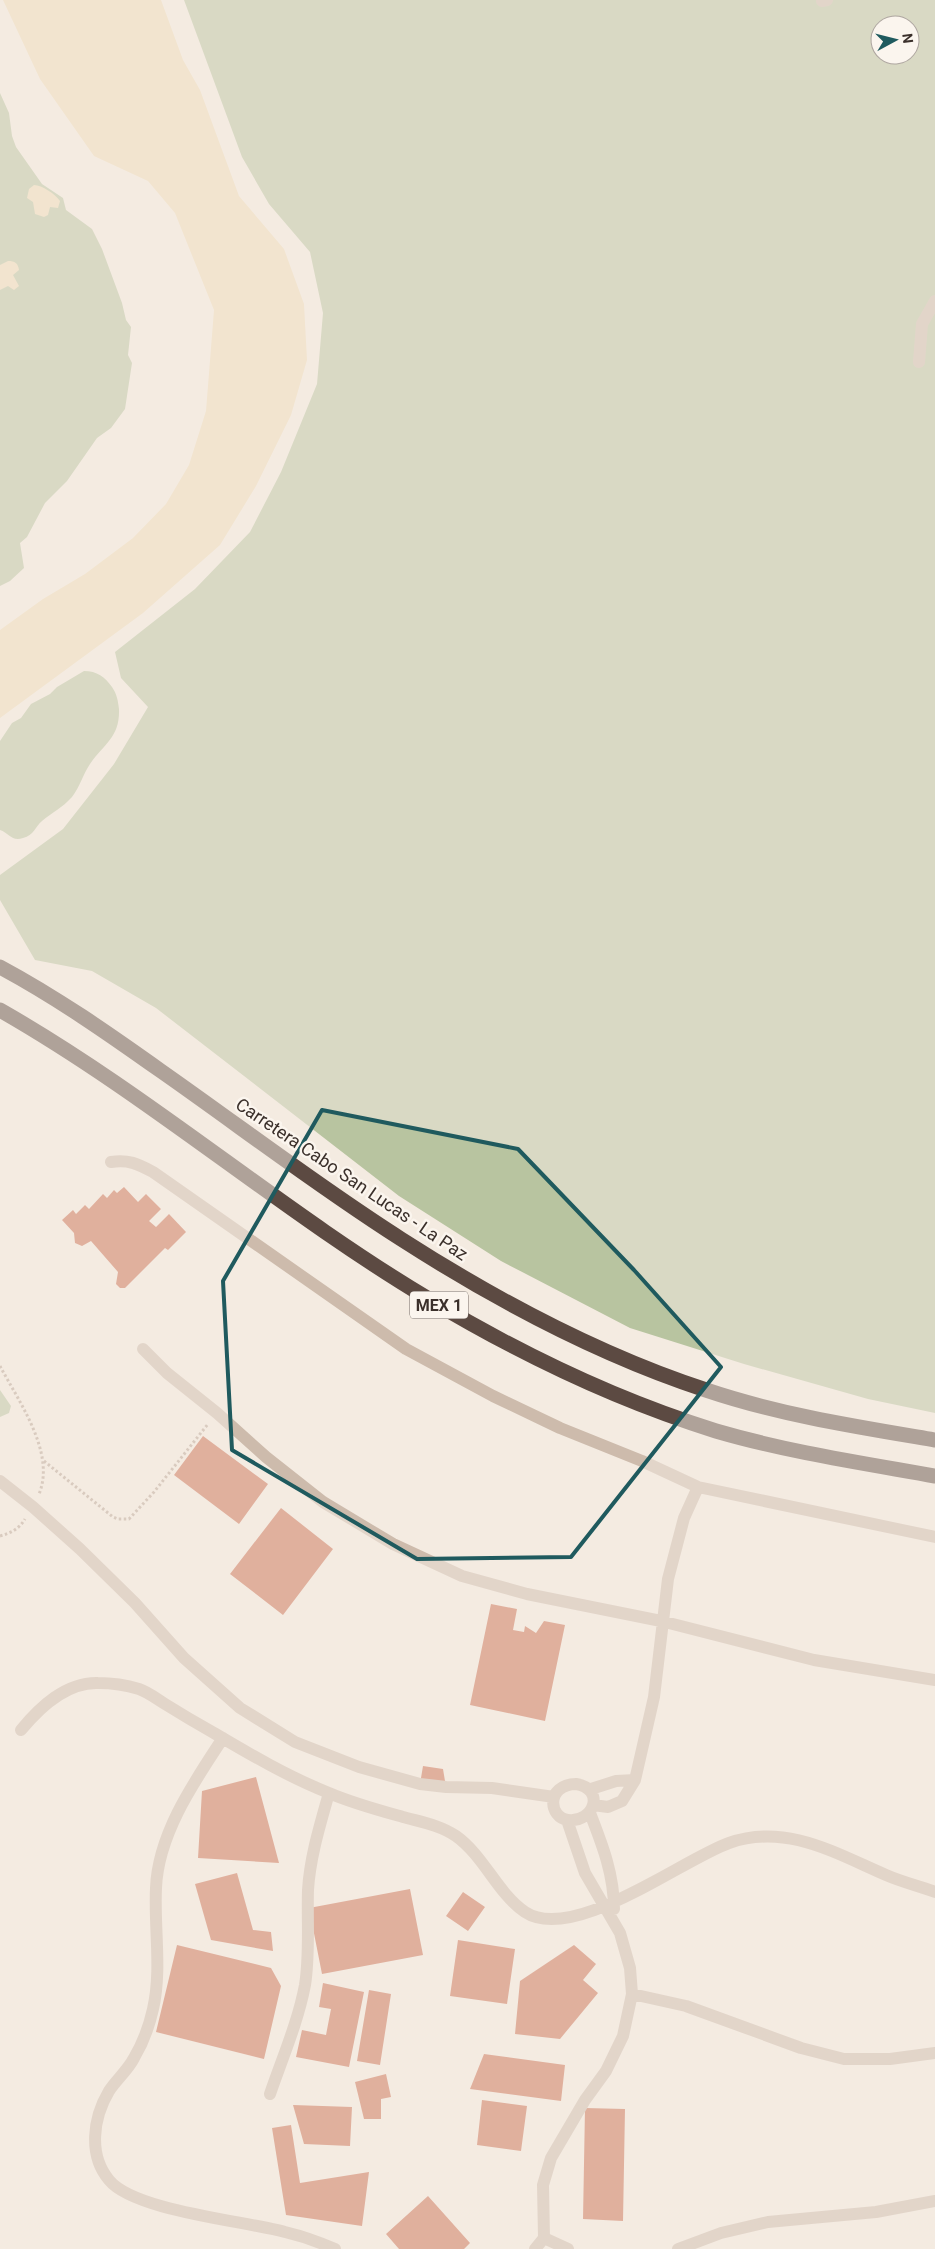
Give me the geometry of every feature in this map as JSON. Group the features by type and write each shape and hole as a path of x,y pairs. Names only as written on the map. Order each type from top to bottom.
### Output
{"highway":[{"name":"Carretera Cabo San Lucas - La Paz","path":"3,968 115,1038 401,1239 498,1297 564,1331 664,1375 724,1396 818,1419 935,1440"},
{"name":"MEX 1","path":"0,1010 83,1060 343,1244 426,1297 513,1346 619,1395 716,1431 819,1456 935,1476"}],"street":[{"path":"822,1 827,0"},
{"path":"918,362 922,324 935,301"},
{"path":"111,1162 124,1160 136,1163 153,1172 406,1349 560,1428 642,1461 698,1487 935,1536"},
{"path":"144,1349 166,1372 217,1413 266,1457 323,1502 393,1544 462,1576 527,1594 661,1621 814,1660 935,1680"},
{"path":"0,1481 33,1507 135,1603 198,1671 240,1708 295,1742 359,1767 420,1784 446,1788 492,1788 554,1797"},
{"path":"535,2249 544,2238 543,2186 551,2158 585,2100 606,2071 623,2036 632,1994 630,1968 614,1922 610,1904 612,1877 591,1809 594,1797 590,1789 585,1785 570,1784 557,1790 554,1797 556,1811 560,1817 567,1820 575,1820 591,1809 608,1807 622,1801 635,1780 654,1698 661,1621 668,1579 684,1518 698,1487"},
{"path":"21,1730 37,1711 57,1696 72,1688 95,1682 120,1684 141,1689 223,1738 329,1793 443,1828 471,1849 509,1896 525,1912 547,1919 575,1915 610,1904 683,1868 710,1850 752,1836 777,1836 824,1846 890,1877 935,1892"},
{"path":"223,1738 198,1775 163,1849 156,1886 157,1979 153,2008 147,2033 133,2060 109,2092 98,2117 94,2143 99,2162 110,2181 142,2199 211,2218 285,2232 335,2249"},
{"path":"590,1789 616,1781 635,1780"},
{"path":"270,2094 294,2026 305,1985 309,1921 308,1890 312,1862 329,1793"},
{"path":"567,1820 585,1873 610,1904"},
{"path":"632,1994 686,2006 801,2048 844,2059 890,2059 935,2053"},
{"path":"678,2249 721,2233 768,2222 876,2212 935,2201"},
{"path":"544,2238 568,2249"}],"path":[{"path":"0,1366 30,1424 44,1461 45,1478 33,1507 21,1526 9,1534 0,1536"},
{"path":"44,1461 113,1517 118,1519 129,1518 154,1492 217,1413"}],"highlighted area":[{"path":"322,1110 518,1149 634,1270 721,1367 571,1557 417,1559 232,1450 223,1281"}],"green space":[{"path":"184,0 935,0 935,1413 868,1399 744,1364 630,1328 501,1261 399,1196 156,1008 92,971 35,960 0,900 0,875 63,829 114,764 148,707 121,678 115,652 195,589 250,532 281,472 317,384 323,313 310,252 269,204 242,157"},
{"path":"0,93 9,113 12,136 16,147 42,184 63,198 66,210 92,229 102,249 122,303 126,320 131,327 128,355 132,363 125,409 111,428 97,438 67,481 45,503 27,537 20,543 24,568 10,581 0,586"},
{"path":"84,671 100,675 115,692 119,709 117,726 110,739 90,764 72,797 42,821 30,835 19,839 13,838 0,830 0,741 12,723 21,718 31,704 50,694 57,687"},
{"path":"0,1390 11,1406 9,1413 0,1417"}],"sand":[{"path":"3,0 161,0 183,60 200,90 239,196 284,249 304,304 307,360 291,415 256,486 220,545 143,613 0,718 0,630 43,599 85,574 133,538 166,504 189,465 206,411 214,310 175,213 148,181 94,156 40,79"},
{"path":"34,185 48,190 60,201 58,208 50,207 48,215 44,217 35,214 33,202 27,198 29,189"},
{"path":"8,261 14,262 18,266 19,270 13,275 19,286 14,290 8,286 0,290 0,265"}],"building":[{"path":"124,1187 138,1202 146,1194 161,1209 149,1221 156,1227 169,1214 186,1232 168,1250 165,1248 125,1288 120,1288 116,1284 118,1272 91,1241 82,1246 75,1243 74,1233 62,1220 73,1210 76,1214 85,1205 89,1209 103,1194 107,1198 114,1190 117,1193"},
{"path":"203,1436 268,1484 239,1524 174,1475"},
{"path":"281,1508 333,1549 283,1615 230,1574"},
{"path":"491,1604 517,1609 513,1630 524,1632 525,1626 536,1633 544,1621 565,1625 545,1721 470,1705"},
{"path":"423,1766 443,1769 446,1787 420,1784"},
{"path":"256,1777 279,1863 198,1858 202,1791"},
{"path":"237,1873 253,1930 271,1932 273,1951 211,1940 195,1884"},
{"path":"410,1889 423,1955 322,1974 309,1908"},
{"path":"463,1892 485,1907 468,1931 446,1916"},
{"path":"458,1940 515,1949 507,2004 450,1996"},
{"path":"177,1945 271,1968 281,1986 264,2059 156,2032"},
{"path":"574,1945 596,1964 583,1980 598,1993 560,2039 515,2034 520,1981"},
{"path":"323,1983 364,1992 349,2067 296,2057 302,2030 326,2035 331,2009 319,2007"},
{"path":"369,1990 391,1994 380,2065 357,2061"},
{"path":"484,2054 565,2065 561,2101 470,2089"},
{"path":"386,2074 391,2097 381,2099 381,2119 364,2119 355,2082"},
{"path":"482,2100 527,2106 521,2151 477,2145"},
{"path":"293,2105 352,2107 350,2146 304,2144"},
{"path":"585,2108 625,2109 623,2221 583,2219"},
{"path":"291,2125 300,2183 369,2172 362,2226 286,2215 272,2128"},
{"path":"428,2196 470,2243 464,2249 399,2249 386,2234"}]}
